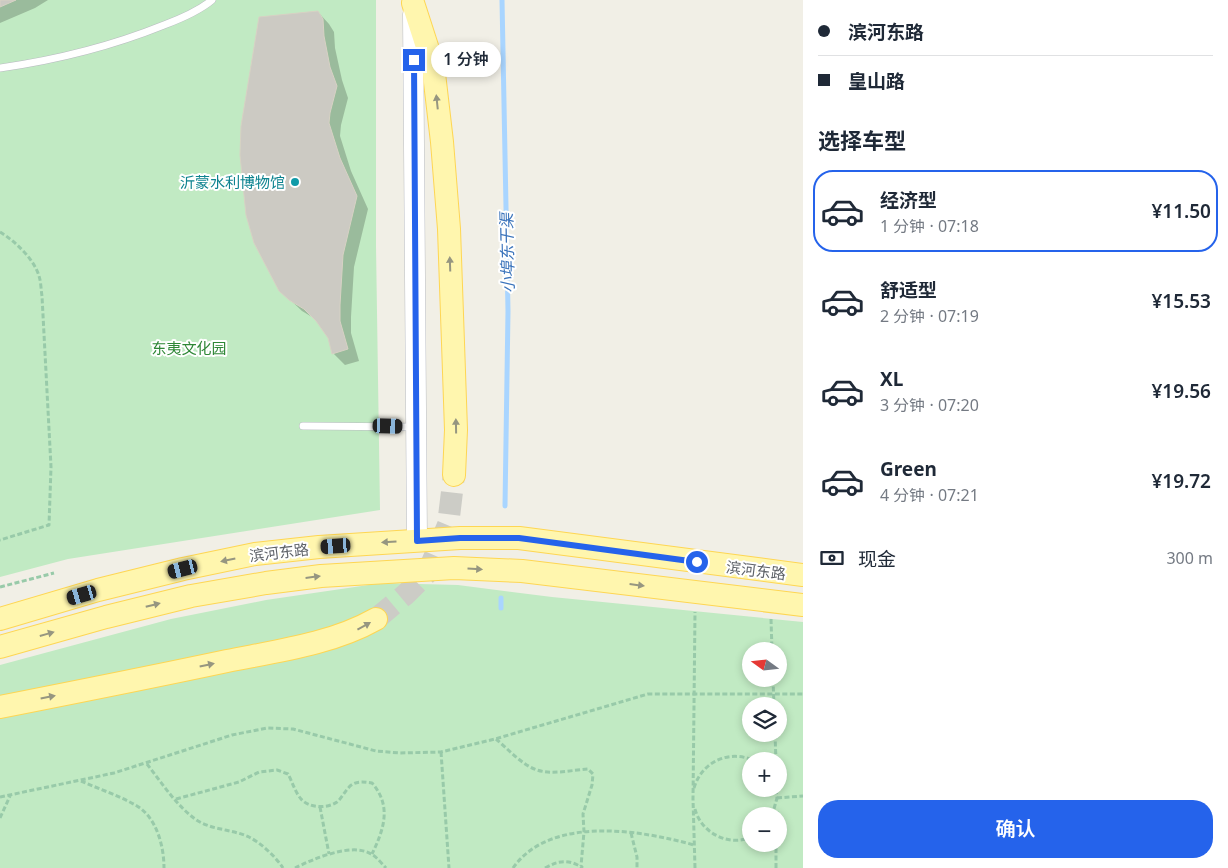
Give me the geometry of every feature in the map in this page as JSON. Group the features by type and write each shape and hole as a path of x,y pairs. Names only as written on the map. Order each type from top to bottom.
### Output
{"main road":[{"path":"413,1 417,541"},
{"path":"413,1 433,64 442,142 449,229 456,430 454,475"},
{"name":"滨河东路","path":"0,619 98,590 255,554 319,547 460,538 519,538 803,576"},
{"name":"滨河东路","path":"0,648 106,617 191,596 321,576 416,570 454,568 522,571 803,605"},
{"path":"0,707 293,648 341,635 358,629 376,619"}],"lane":[{"path":"0,68 76,53 118,42 179,19 212,0"},
{"path":"303,426 416,427"}],"path":[{"path":"0,232 11,238 25,253 39,275 42,296 51,467 49,525 0,540"},
{"path":"0,586 54,573"},
{"path":"694,868 695,611"},
{"path":"771,619 772,642"},
{"path":"773,688 773,697"},
{"path":"0,797 80,781 146,764 232,736 267,728 293,729 376,751 400,753 442,752 495,739 648,694 803,694"},
{"path":"495,739 536,770 549,772 588,769 593,774 592,785 583,814 582,867 569,862 556,861 545,868"},
{"path":"442,752 449,868"},
{"path":"742,757 734,756 721,758 710,764 700,774 694,786 693,799 695,812 701,824 711,833 722,839 742,839"},
{"path":"146,764 184,810 196,820 206,825 249,837 265,849 283,868"},
{"path":"176,800 240,782 259,772 277,770 288,774 300,798 310,805 320,807 332,805 338,801 351,785 361,781 372,783 378,790 384,803 384,817 379,838 372,854"},
{"path":"80,781 139,807 155,827 161,842 164,868"},
{"path":"0,818 10,796"},
{"path":"777,798 803,796"},
{"path":"776,807 777,798"},
{"path":"777,798 777,807"},
{"path":"320,807 329,854"},
{"path":"513,868 535,846 554,837 584,832 645,834 694,845"},
{"path":"631,834 637,857 637,868"},
{"path":"295,868 329,854 348,850 363,850 372,854 386,868"},
{"path":"776,852 776,868"}],"green space":[{"name":"东夷文化园","path":"0,0 376,0 376,246 380,510 68,559 0,577"},
{"path":"382,583 458,585 552,597 803,622 803,868 0,868 0,665 171,619 266,600"}],"building":[{"path":"0,0 16,0 0,7"},
{"name":"沂蒙水利博物馆","path":"318,11 323,19 330,67 337,86 329,123 340,158 357,196 343,255 340,305 340,321 348,349 332,354 328,338 316,321 304,309 279,291 254,243 246,215 240,155 241,126 259,17"}],"waterway":[{"name":"小埠东干渠","path":"502,0 508,311 505,506"},
{"name":"小埠东干渠","path":"501,598 501,608"}],"tunnel":[{"path":"376,619 406,594 428,572 448,525 454,475"}],"place":[{"name":"沂蒙水利博物馆","path":"295,182"}],"route":[{"path":"414,60 417,541 460,538 519,538 697,562"}]}
